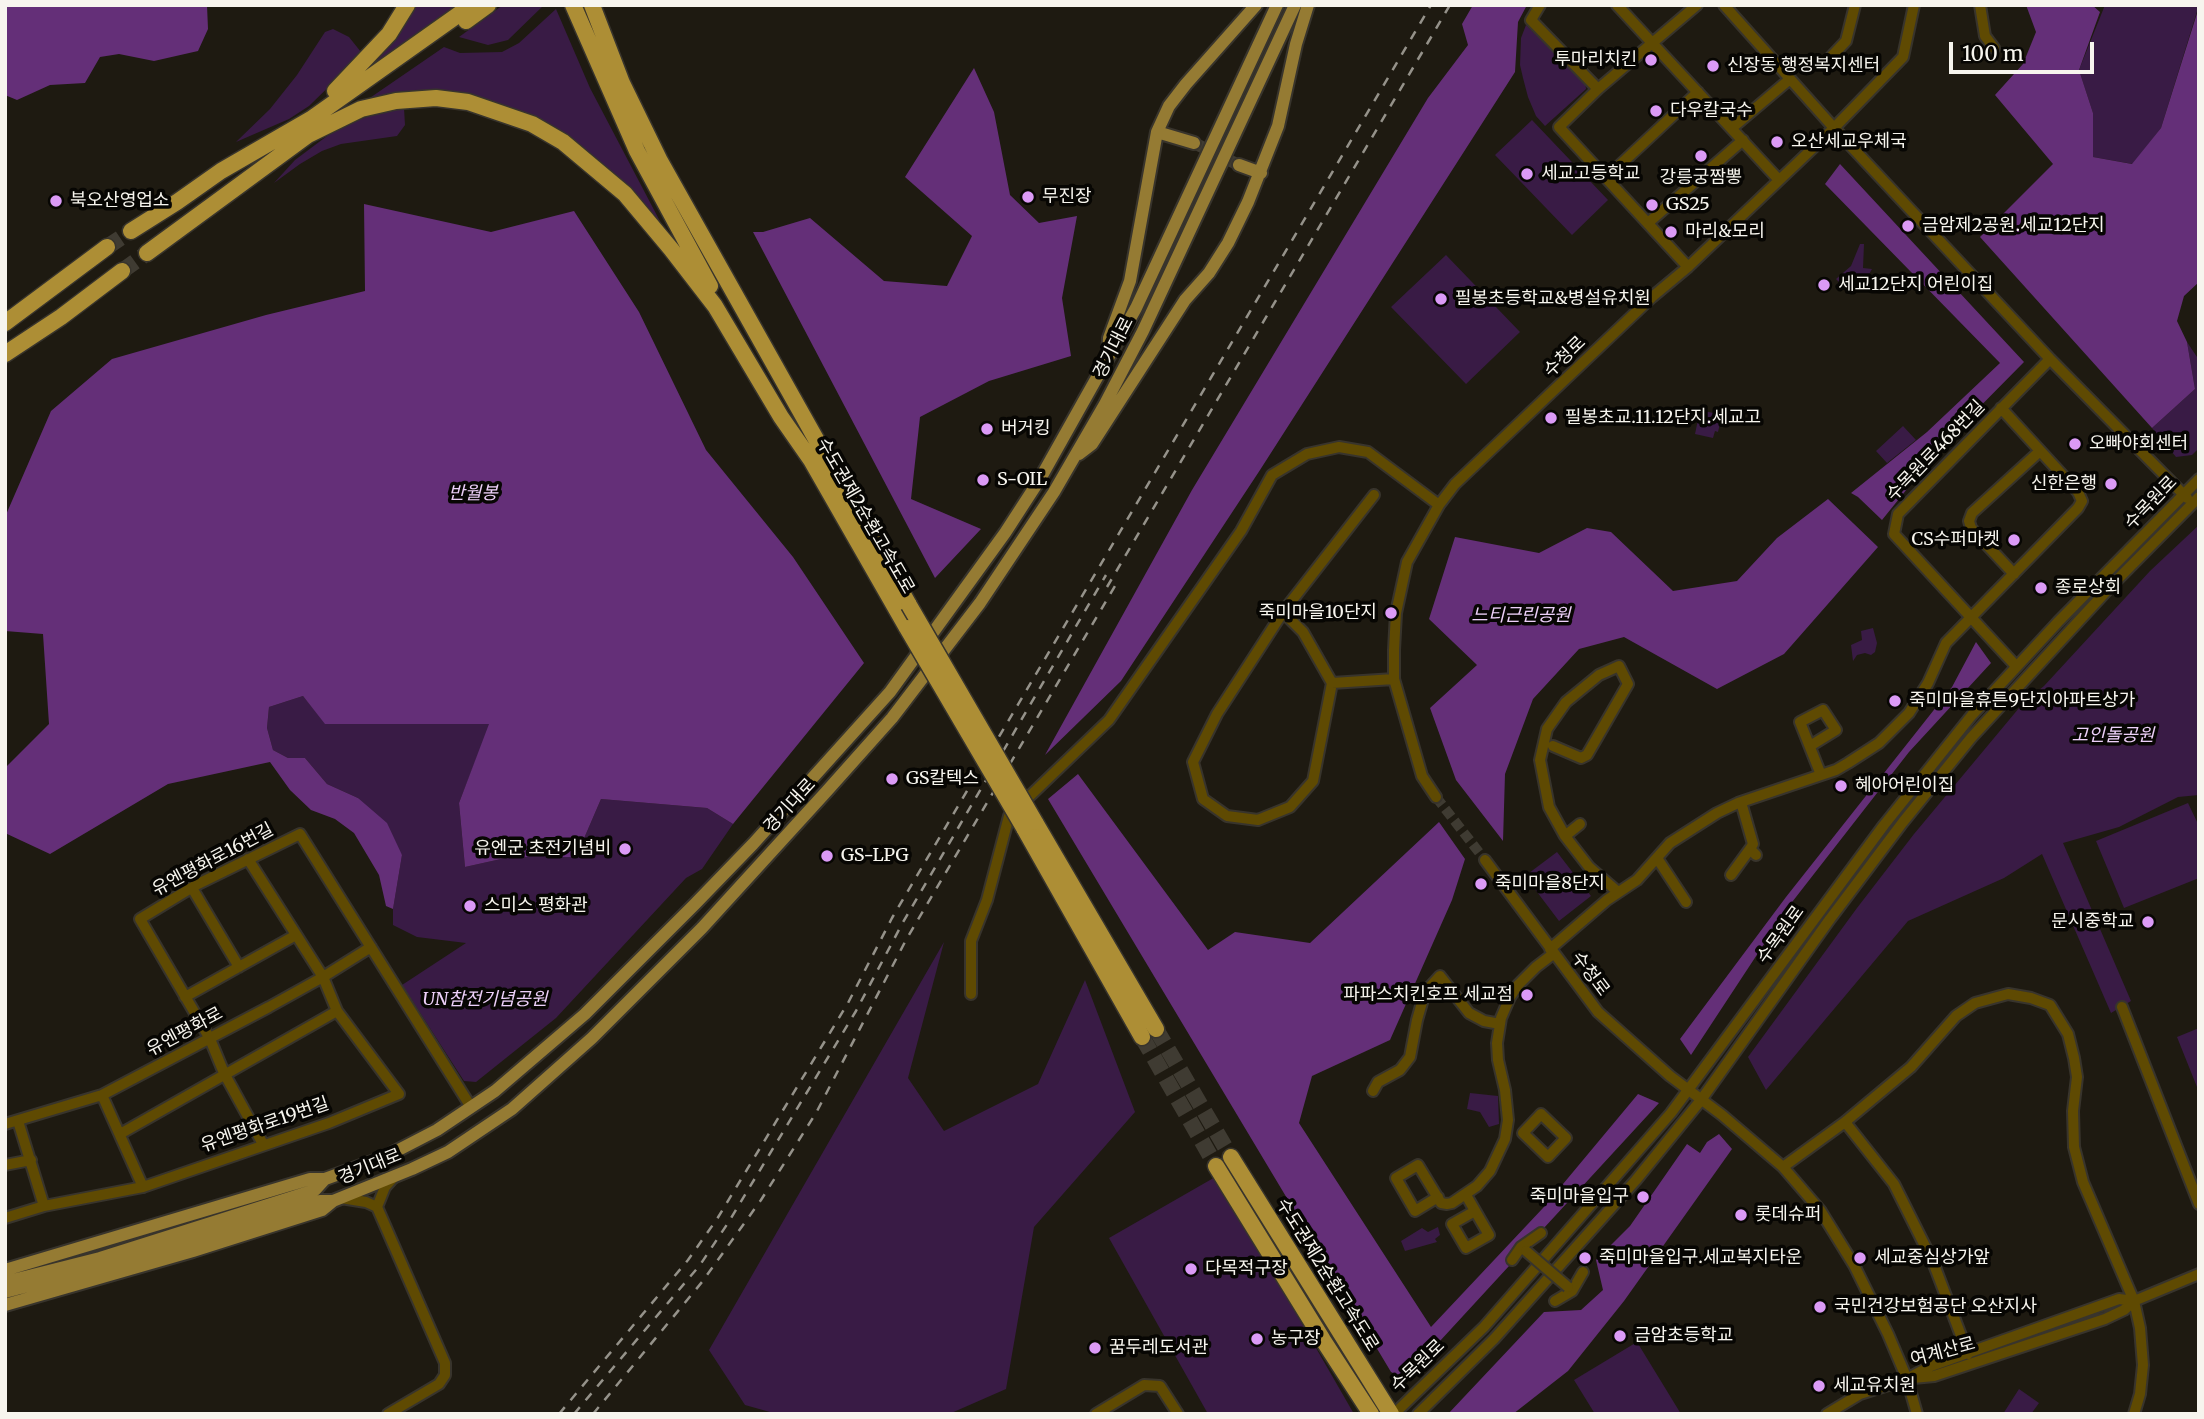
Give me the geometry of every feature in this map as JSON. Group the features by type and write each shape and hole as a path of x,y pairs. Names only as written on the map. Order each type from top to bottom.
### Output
{"highway":[{"path":"147,254 304,130 388,34 407,5"},
{"path":"304,130 311,119 472,5"},
{"path":"304,130 313,128 488,5"},
{"name":"수도권제2순환고속도로","path":"573,5 637,151 706,279 906,628 1030,825"},
{"name":"수도권제2순환고속도로","path":"592,5 622,83 660,161 1149,1033"},
{"path":"131,231 221,171 304,130 361,109 396,101 436,98 468,102 501,112 532,124 563,142 625,194 715,306 781,416 813,463"},
{"path":"5,323 107,247"},
{"path":"5,354 61,317 122,271"},
{"name":"수도권제2순환고속도로","path":"1231,1157 1392,1414"},
{"name":"수도권제2순환고속도로","path":"1216,1166 1371,1414"}],"main road":[{"path":"1108,361 1109,338 1130,281 1157,132 1169,106 1186,84 1256,5"},
{"name":"경기대로","path":"5,1282 100,1258 315,1190 325,1179 383,1158 437,1130 495,1091 585,1014 753,844 890,692 1004,533 1046,467 1136,308 1277,5"},
{"name":"경기대로","path":"5,1292 147,1255 320,1201 337,1200 394,1177 448,1152 512,1110 592,1038 702,928 892,718 980,603 1054,492 1143,331 1295,5"},
{"path":"1073,459 1092,444 1185,300 1209,273 1228,243 1261,173 1278,126 1296,44 1308,5"},
{"path":"1157,132 1194,143"},
{"path":"1239,165 1261,173"},
{"path":"5,1270 310,1179 325,1179"},
{"path":"5,1305 193,1251 322,1210 337,1200"}],"street":[{"path":"1540,5 1531,20 1598,89"},
{"path":"1617,5 1779,180"},
{"path":"1688,267 1559,127 1598,89 1697,5"},
{"path":"1724,5 1834,128 2050,359 2183,495 2195,500"},
{"path":"1830,58 1846,41 1855,5"},
{"name":"수청로","path":"1436,797 1422,776 1394,679 1396,612 1407,562 1439,505 1455,484 1652,297 1688,267 1903,58 1914,5"},
{"path":"1980,5 1985,36 1994,48"},
{"path":"1732,128 1790,79"},
{"path":"1606,178 1698,92"},
{"path":"1648,223 1743,140"},
{"name":"수목원로468번길","path":"2016,666 1894,534 1898,514 2050,359"},
{"path":"1438,1197 1441,1202 1452,1203 1466,1195 1490,1171 1501,1150 1507,1129 1507,1103 1497,1060 1500,1024 1510,997 1518,985 1567,932 1637,880 1670,842 1717,813 1741,802 1836,770 1865,753 1893,730 1920,696 1946,643 2078,508 2082,501 2078,492 2001,408"},
{"path":"971,994 971,942 987,900 1009,816 1109,720 1241,531 1272,475 1307,454 1339,447 1368,452 1439,505"},
{"path":"2014,574 1971,528 1969,521 1972,513 2040,451"},
{"name":"수목원로","path":"1392,1414 1484,1327 1620,1173 1688,1090 1904,798 1972,715 2016,666 2199,479"},
{"path":"1283,612 1303,632 1332,683 1313,781 1290,807 1258,820 1227,816 1203,799 1193,762 1217,714 1283,612 1374,495"},
{"name":"수목원로","path":"1418,1414 1494,1339 1636,1180 1700,1100 1903,822 1971,738 2112,585 2195,500"},
{"path":"1553,746 1581,758 1587,755 1628,684 1619,666 1599,675 1566,702 1546,729 1540,760 1549,807 1565,836 1589,867 1618,892"},
{"path":"1332,683 1394,679"},
{"path":"1810,746 1821,775"},
{"path":"1731,876 1753,852 1741,802"},
{"path":"1565,836 1580,824"},
{"name":"유엔평화로16번길","path":"263,1144 224,1073 210,1039 140,919 192,888 299,834 371,947"},
{"path":"1657,858 1686,902"},
{"name":"유엔평화로19번길","path":"5,1219 44,1206 144,1186 329,1123 399,1094 337,1011 323,977 248,859"},
{"name":"수청로","path":"1485,860 1598,1012 1783,1167 1820,1210 1854,1265 1907,1379"},
{"path":"192,888 239,967"},
{"path":"186,997 296,935"},
{"path":"371,947 471,1107"},
{"name":"유엔평화로","path":"5,1124 102,1094 210,1039 323,977 371,947"},
{"path":"1373,1091 1378,1082 1400,1070 1410,1057 1423,999 1440,976 1469,1013 1484,1021 1500,1024"},
{"path":"1783,1167 1845,1122 1911,1067 1956,1016 1975,1003 2008,994 2050,1005 2068,1034 2074,1058 2077,1077 2073,1111 2074,1147 2083,1182 2134,1301 2140,1328 2143,1365 2140,1394 2134,1414"},
{"path":"2122,1007 2199,1204"},
{"path":"120,1134 337,1011"},
{"path":"102,1094 144,1186"},
{"path":"18,1121 44,1206"},
{"path":"1845,1122 1894,1184 1933,1262 1968,1354"},
{"path":"1507,1129 1523,1133"},
{"path":"5,1165 31,1160"},
{"path":"377,1207 385,1188 394,1177"},
{"path":"1466,1195 1475,1210"},
{"path":"337,1200 366,1202 377,1207 445,1363 445,1375 439,1384 388,1414"},
{"path":"1512,1260 1541,1233"},
{"path":"1523,1249 1570,1289"},
{"path":"1555,1301 1570,1289 1583,1272"},
{"name":"여계산로","path":"1907,1379 1934,1376 2063,1333 2124,1310 2134,1301 2199,1274"},
{"name":"여계산로","path":"1907,1379 1931,1366 2119,1299 2134,1301"},
{"path":"1827,1414 1860,1395 1907,1379 1917,1414"},
{"path":"1096,1414 1144,1385 1160,1386 1178,1414"}],"green space":[{"path":"5,5 207,5 208,29 198,51 154,61 119,54 100,57 85,83 50,85 17,100 5,95"},
{"path":"415,5 459,5 369,69 389,46"},
{"path":"503,5 544,5 508,40 488,45 459,37"},
{"path":"1473,5 1527,5 1518,22 1515,72 1121,681 1045,755 1192,490 1428,98 1468,45 1462,24"},
{"path":"2026,5 2092,5 2100,12 2079,70 2093,113 2093,157 2132,164 2161,128 2199,7 2199,282 2184,296 2177,321 2187,342 2195,389 2152,428 1980,237 2053,164 1995,95 2023,64 2036,32"},
{"path":"2105,5 2199,5 2161,128 2133,164 2093,157 2093,113 2079,70"},
{"path":"556,9 590,88 663,227 637,197 596,161 479,100 361,104 444,47 460,53 502,52 519,43"},
{"path":"1526,25 1585,81 1586,89 1545,126 1536,116 1528,97 1520,65 1521,38"},
{"path":"333,29 349,37 361,52 349,67 309,106 289,119 236,142 270,109 297,75 325,32"},
{"path":"974,68 994,112 1010,195 1039,223 1077,216 1062,298 1071,356 989,381 920,417 911,499 981,529 935,578 753,232 763,232 810,218 884,281 947,286 972,236 905,177"},
{"path":"404,108 405,125 397,136 341,144 322,151 274,183 295,160 339,127 380,112"},
{"path":"1532,120 1608,200 1572,235 1495,155"},
{"path":"1840,164 2024,362 1945,442 1882,520 1851,493 1927,432 2000,363 1825,184"},
{"name":"반월봉","path":"364,204 491,232 574,211 639,312 706,450 793,557 864,663 733,824 707,808 601,799 576,857 510,857 465,867 459,803 489,724 325,724 303,696 269,707 267,728 273,750 288,758 305,758 327,784 358,798 387,823 402,855 393,909 386,906 379,875 354,833 335,819 311,810 290,790 270,762 168,784 50,854 5,833 5,768 49,724 43,634 5,631 5,517 51,411 112,359 266,315 365,291"},
{"path":"1860,244 1864,244 1863,268 1872,269 1864,283 1851,294 1836,279 1851,266"},
{"path":"1446,255 1520,332 1466,384 1391,307"},
{"path":"2187,342 2199,360 2199,448 2192,455 2176,457 2152,428 2195,389"},
{"path":"1700,410 1722,415 1718,432 1715,431 1713,438 1695,434"},
{"path":"1903,426 1916,440 1887,463 1876,451"},
{"name":"느티근린공원","path":"1828,499 1878,547 1784,654 1717,689 1624,637 1579,649 1533,699 1505,774 1503,841 1456,780 1430,708 1477,665 1429,619 1455,537 1539,553 1587,528 1611,532 1673,591 1737,581 1777,538"},
{"name":"고인돌공원","path":"2199,525 2199,795 2178,797 2119,827 2063,843 2131,1001 2111,1013 2042,854 2004,878 1908,921 1766,1090 1748,1057 1857,908 1914,834 2024,702 2044,686 2150,571"},
{"path":"1873,628 1877,643 1875,652 1871,655 1857,655 1853,661 1851,645 1862,640 1861,631"},
{"path":"1976,642 1991,663 1909,752 1789,906 1691,1055 1680,1039 1786,897 1952,687"},
{"name":"UN참전기념공원","path":"303,696 326,724 490,724 459,803 465,867 510,857 576,857 601,799 707,808 733,824 702,869 686,878 556,1018 476,1082 464,1081 402,985 466,943 417,937 393,925 402,855 358,798 327,784 305,758 288,758 273,750 267,728 269,707"},
{"path":"1078,774 1208,950 1235,932 1310,943 1439,822 1465,859 1452,900 1390,1040 1312,1076 1299,1123 1431,1327 1543,1208 1638,1094 1659,1103 1405,1379 1391,1372 1048,799"},
{"path":"2188,803 2199,826 2199,878 2124,908 2096,841"},
{"path":"1557,852 1591,896 1559,921 1525,876"},
{"path":"944,942 908,1078 944,1131 1038,1084 1085,980 1135,1112 1034,1227 1006,1389 949,1414 777,1414 745,1405 709,1350"},
{"path":"2199,1028 2199,1092 2177,1037"},
{"path":"1470,1093 1498,1096 1499,1124 1489,1127 1480,1112 1467,1109"},
{"path":"1719,1134 1732,1149 1624,1301 1568,1371 1513,1414 1448,1414 1544,1312 1581,1310 1603,1290 1596,1260 1630,1226 1687,1144 1700,1153 1707,1142"},
{"path":"1217,1176 1354,1414 1208,1414 1109,1238"},
{"path":"1438,1227 1440,1235 1435,1239 1437,1242 1405,1251 1401,1241 1422,1228 1428,1232"},
{"path":"1637,1342 1681,1414 1595,1414 1574,1380"},
{"path":"2019,1389 2039,1403 2031,1414 2003,1414"}],"tunnel":[{"path":"1194,143 1239,165"},
{"path":"107,247 131,231"},
{"path":"122,271 147,253"},
{"path":"1436,797 1485,860"},
{"path":"1156,1029 1231,1157"},
{"path":"1142,1037 1216,1166"}],"railway":[{"path":"559,1414 688,1260 717,1219 848,1003 892,918 1431,5"},
{"path":"1107,587 1450,5"},
{"path":"574,1414 700,1265 728,1223 856,1011 902,924 1106,575"},
{"path":"593,1414 702,1282 761,1200 816,1113 906,940 1118,581"}],"place":[{"name":"투마리치킨","path":"1651,60"},
{"name":"신장동 행정복지센터","path":"1713,66"},
{"name":"다우칼국수","path":"1656,111"},
{"name":"오산세교우체국","path":"1777,142"},
{"name":"강릉궁짬뽕","path":"1701,156"},
{"name":"세교고등학교","path":"1527,174"},
{"name":"무진장","path":"1028,197"},
{"name":"북오산영업소","path":"56,201"},
{"name":"GS25","path":"1652,205"},
{"name":"금암제2공원.세교12단지","path":"1908,226"},
{"name":"마리&모리","path":"1671,232"},
{"name":"세교12단지 어린이집","path":"1824,285"},
{"name":"필봉초등학교&병설유치원","path":"1441,299"},
{"name":"필봉초교.11.12단지.세교고","path":"1551,418"},
{"name":"버거킹","path":"987,429"},
{"name":"오빠야회센터","path":"2075,444"},
{"name":"S-OIL","path":"983,480"},
{"name":"신한은행","path":"2111,484"},
{"name":"CS수퍼마켓","path":"2014,540"},
{"name":"종로상회","path":"2041,588"},
{"name":"죽미마을10단지","path":"1391,613"},
{"name":"죽미마을휴튼9단지아파트상가","path":"1895,701"},
{"name":"GS칼텍스","path":"892,779"},
{"name":"혜아어린이집","path":"1841,786"},
{"name":"유엔군 초전기념비","path":"625,849"},
{"name":"GS-LPG","path":"827,856"},
{"name":"죽미마을8단지","path":"1481,884"},
{"name":"스미스 평화관","path":"470,906"},
{"name":"문시중학교","path":"2148,922"},
{"name":"파파스치킨호프 세교점","path":"1527,995"},
{"name":"죽미마을입구","path":"1643,1197"},
{"name":"롯데슈퍼","path":"1741,1215"},
{"name":"죽미마을입구.세교복지타운","path":"1585,1258"},
{"name":"세교중심상가앞","path":"1860,1258"},
{"name":"다목적구장","path":"1191,1269"},
{"name":"국민건강보험공단 오산지사","path":"1820,1307"},
{"name":"금암초등학교","path":"1620,1336"},
{"name":"농구장","path":"1257,1339"},
{"name":"꿈두레도서관","path":"1095,1348"},
{"name":"세교유치원","path":"1819,1386"}]}
